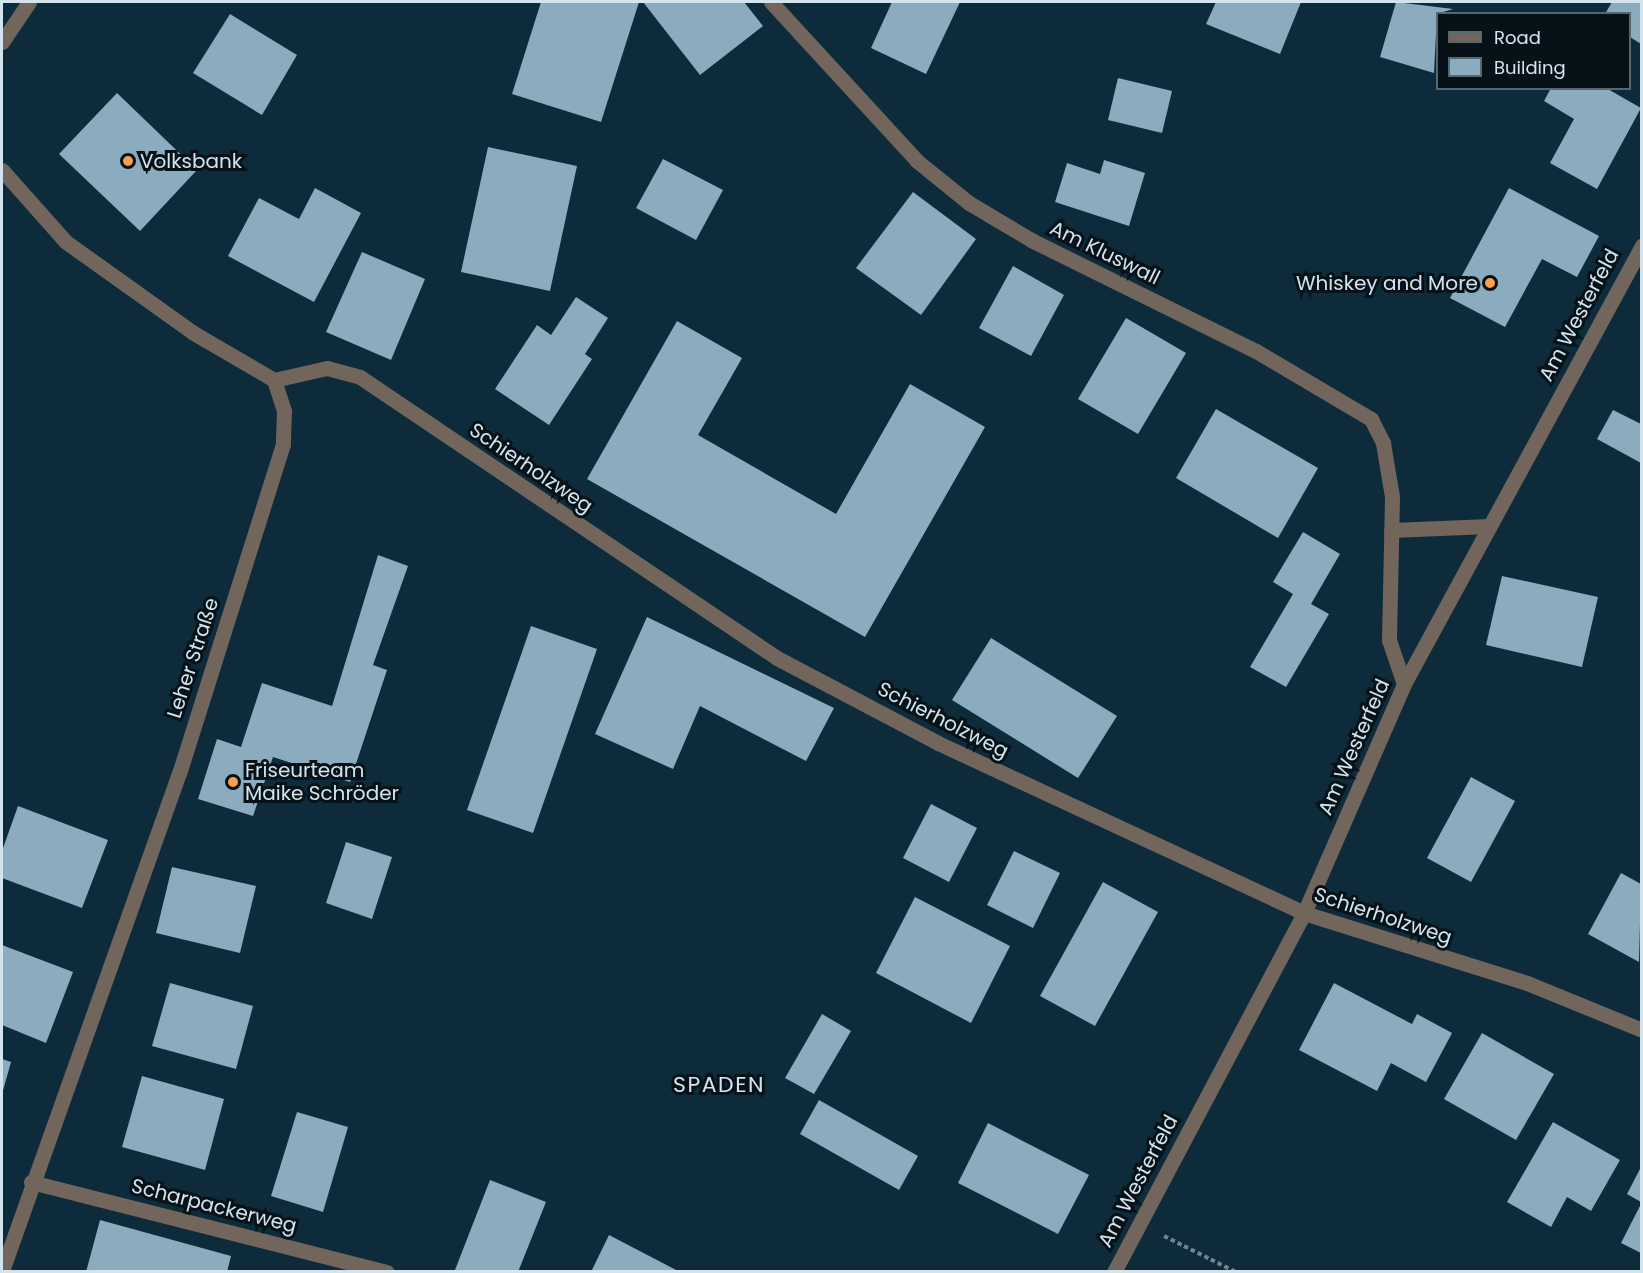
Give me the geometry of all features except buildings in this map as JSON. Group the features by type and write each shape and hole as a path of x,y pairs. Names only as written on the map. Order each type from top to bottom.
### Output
{"street":[{"path":"2,42 28,2"},
{"name":"Am Kluswall","path":"771,2 917,161 969,203 1033,241 1256,351 1371,419 1383,443 1392,497 1389,640 1404,684"},
{"path":"2,170 66,242 192,332 274,380"},
{"name":"Am Westerfeld","path":"1114,1272 1304,913 1404,684 1641,245"},
{"name":"Schierholzweg","path":"274,380 327,368 360,376 777,658 938,743 1304,913 1527,983 1641,1030"},
{"name":"Leher Straße","path":"2,1271 31,1182 179,773 283,444 284,411 274,380"},
{"path":"1391,530 1490,526"},
{"name":"Scharpackerweg","path":"31,1182 387,1272"}],"path":[{"path":"1139,1224 1236,1272"}],"place":[{"name":"Volksbank","path":"128,161"},
{"name":"Whiskey and More","path":"1490,283"},
{"name":"Friseurteam Maike Schröder","path":"233,782"}],"district":[{"name":"SPADEN","path":"719,1085"}]}
